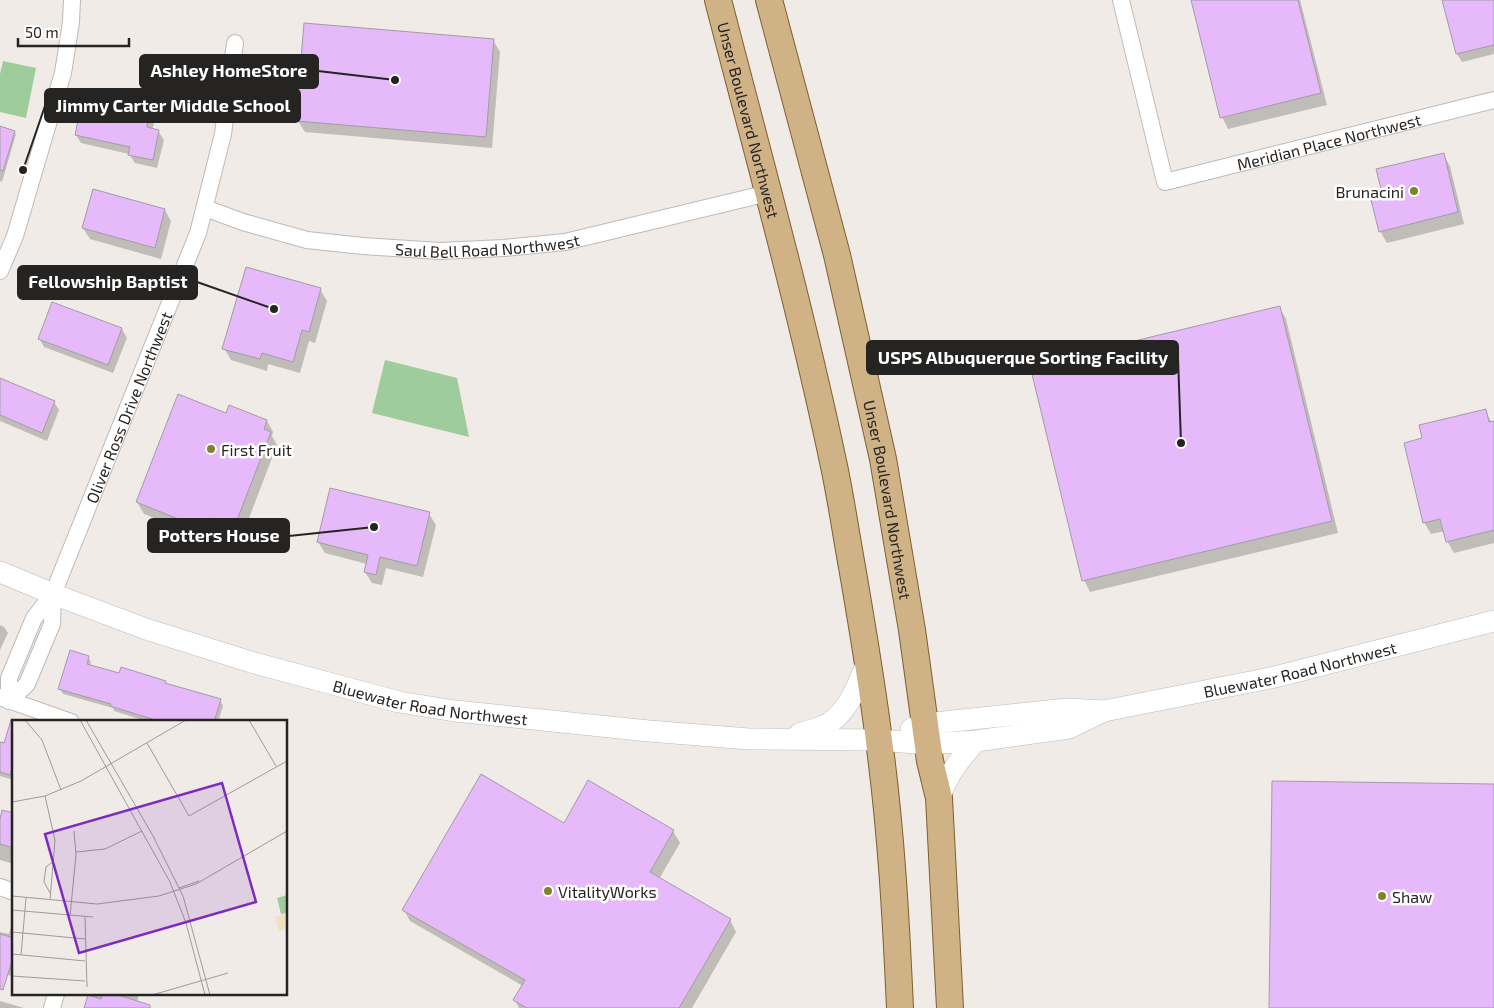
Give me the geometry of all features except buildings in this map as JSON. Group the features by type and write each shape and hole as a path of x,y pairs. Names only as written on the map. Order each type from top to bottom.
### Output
{"main road":[{"name":"Unser Boulevard Northwest","path":"718,0 813,371 834,468 868,660 879,740 890,846 900,1008"},
{"name":"Unser Boulevard Northwest","path":"769,0 837,256 883,460 912,630 930,761 939,798 950,1008"}],"street":[{"path":"0,271 7,237 63,73 71,22 72,0"},
{"name":"Meridian Place Northwest","path":"1121,0 1164,182 1494,100"},
{"name":"Oliver Ross Drive Northwest","path":"5,699 9,678 34,618 53,594 198,233 223,134 235,43"},
{"name":"Saul Bell Road Northwest","path":"205,208 243,222 306,240 440,251 504,248 565,242 768,192"},
{"name":"Bluewater Road Northwest","path":"0,572 146,629 251,662 399,702 474,713 749,739 879,740 1067,710 1104,711 1275,677 1494,620"},
{"path":"786,739 832,722 847,705 868,660"},
{"path":"5,699 66,720"},
{"name":"Bluewater Road Northwest","path":"926,734 976,741 1069,728 1104,711"},
{"path":"939,798 948,776 957,762 976,741"},
{"path":"0,887 12,891"}],"green space":[{"path":"3,61 36,68 26,118 0,112 0,74"},
{"path":"385,360 457,378 469,437 372,413"}],"place":[{"name":"Ashley HomeStore","path":"395,80"},
{"name":"Jimmy Carter Middle School","path":"23,170"},
{"name":"Brunacini","path":"1414,191"},
{"name":"Fellowship Baptist","path":"274,309"},
{"name":"USPS Albuquerque Sorting Facility","path":"1181,443"},
{"name":"First Fruit","path":"211,449"},
{"name":"Potters House","path":"374,527"},
{"name":"VitalityWorks","path":"548,891"},
{"name":"Shaw","path":"1382,896"}]}
